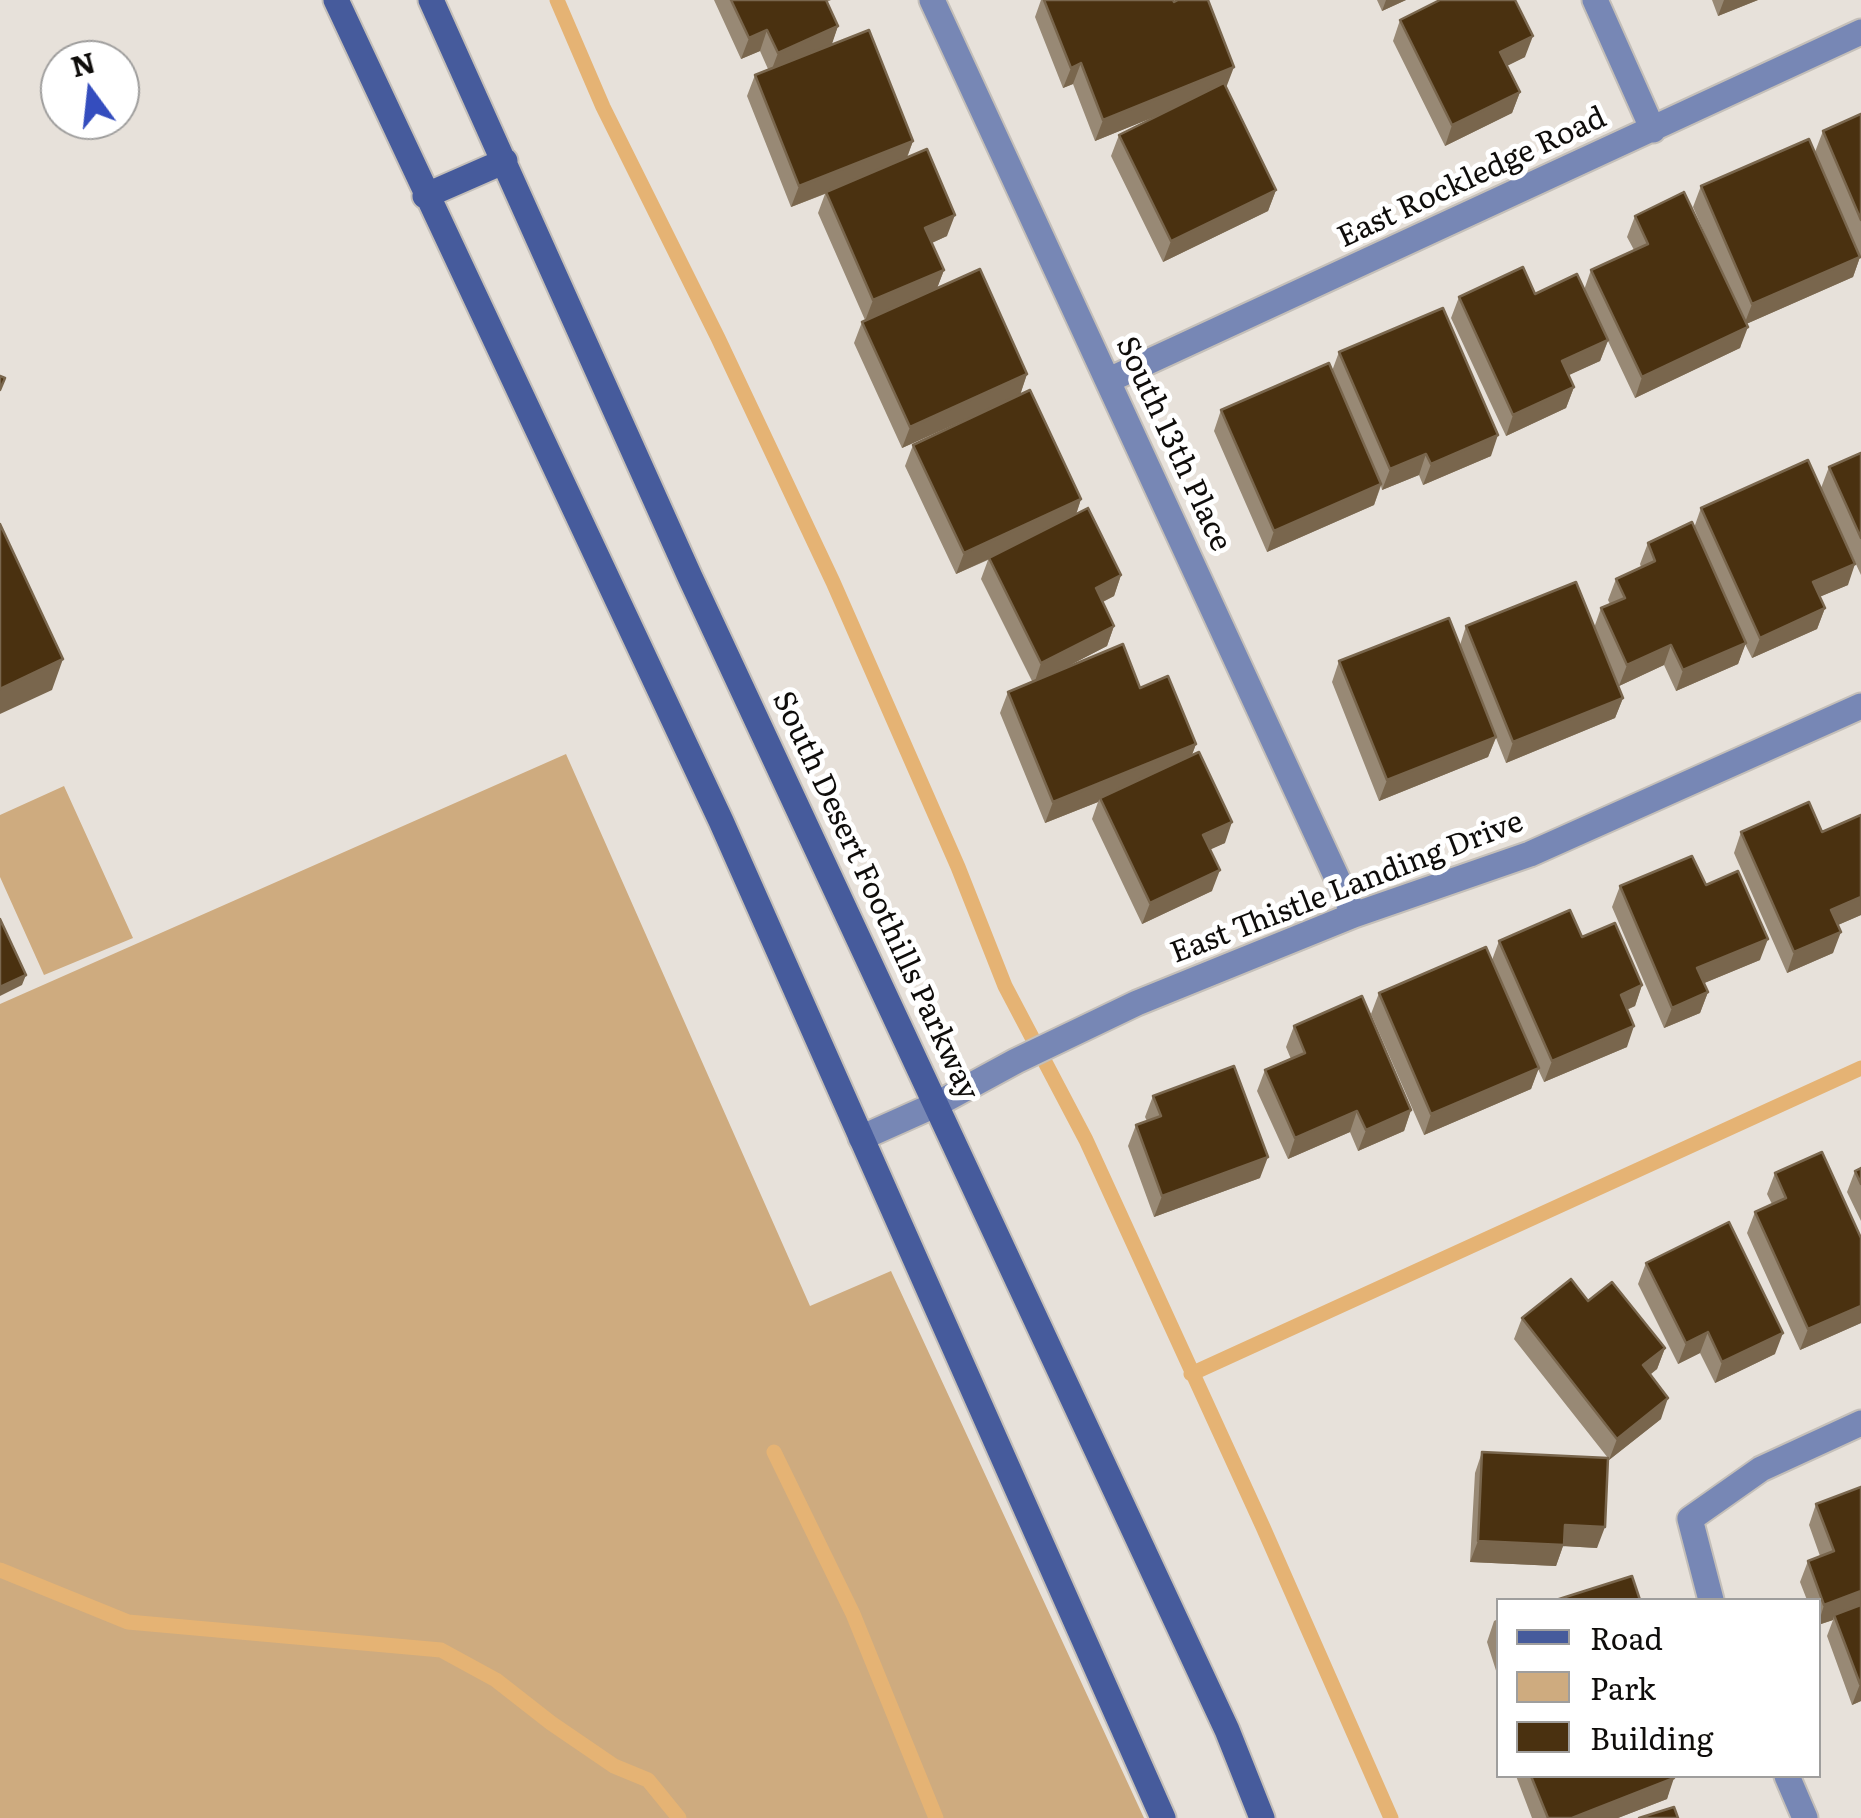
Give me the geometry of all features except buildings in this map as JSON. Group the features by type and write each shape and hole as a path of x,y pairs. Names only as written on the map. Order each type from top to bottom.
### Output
{"street":[{"path":"336,0 721,822 1164,1818"},
{"name":"South Desert Foothills Parkway","path":"431,0 690,577 1226,1730 1262,1818"},
{"name":"South 13th Place","path":"932,0 1354,915"},
{"path":"1595,0 1652,130"},
{"name":"East Rockledge Road","path":"1109,380 1861,32"},
{"path":"425,196 505,162"},
{"name":"East Thistle Landing Drive","path":"861,1138 1137,1003 1354,915 1530,854 1861,706"},
{"path":"1710,1598 1690,1519 1761,1469 1861,1423"},
{"path":"1787,1778 1805,1818"}],"green space":[{"path":"566,754 810,1306 891,1271 1144,1818 0,1818 0,1004"},
{"path":"64,786 133,938 44,975 0,877 0,815"}],"waterway":[{"path":"557,0 603,107 833,582 958,867 1005,986 1086,1140 1391,1818"},
{"path":"1191,1374 1861,1068"},
{"path":"774,1452 853,1614 936,1818"},
{"path":"0,1570 128,1622 441,1650 496,1680 614,1766 648,1780 679,1818"}]}
